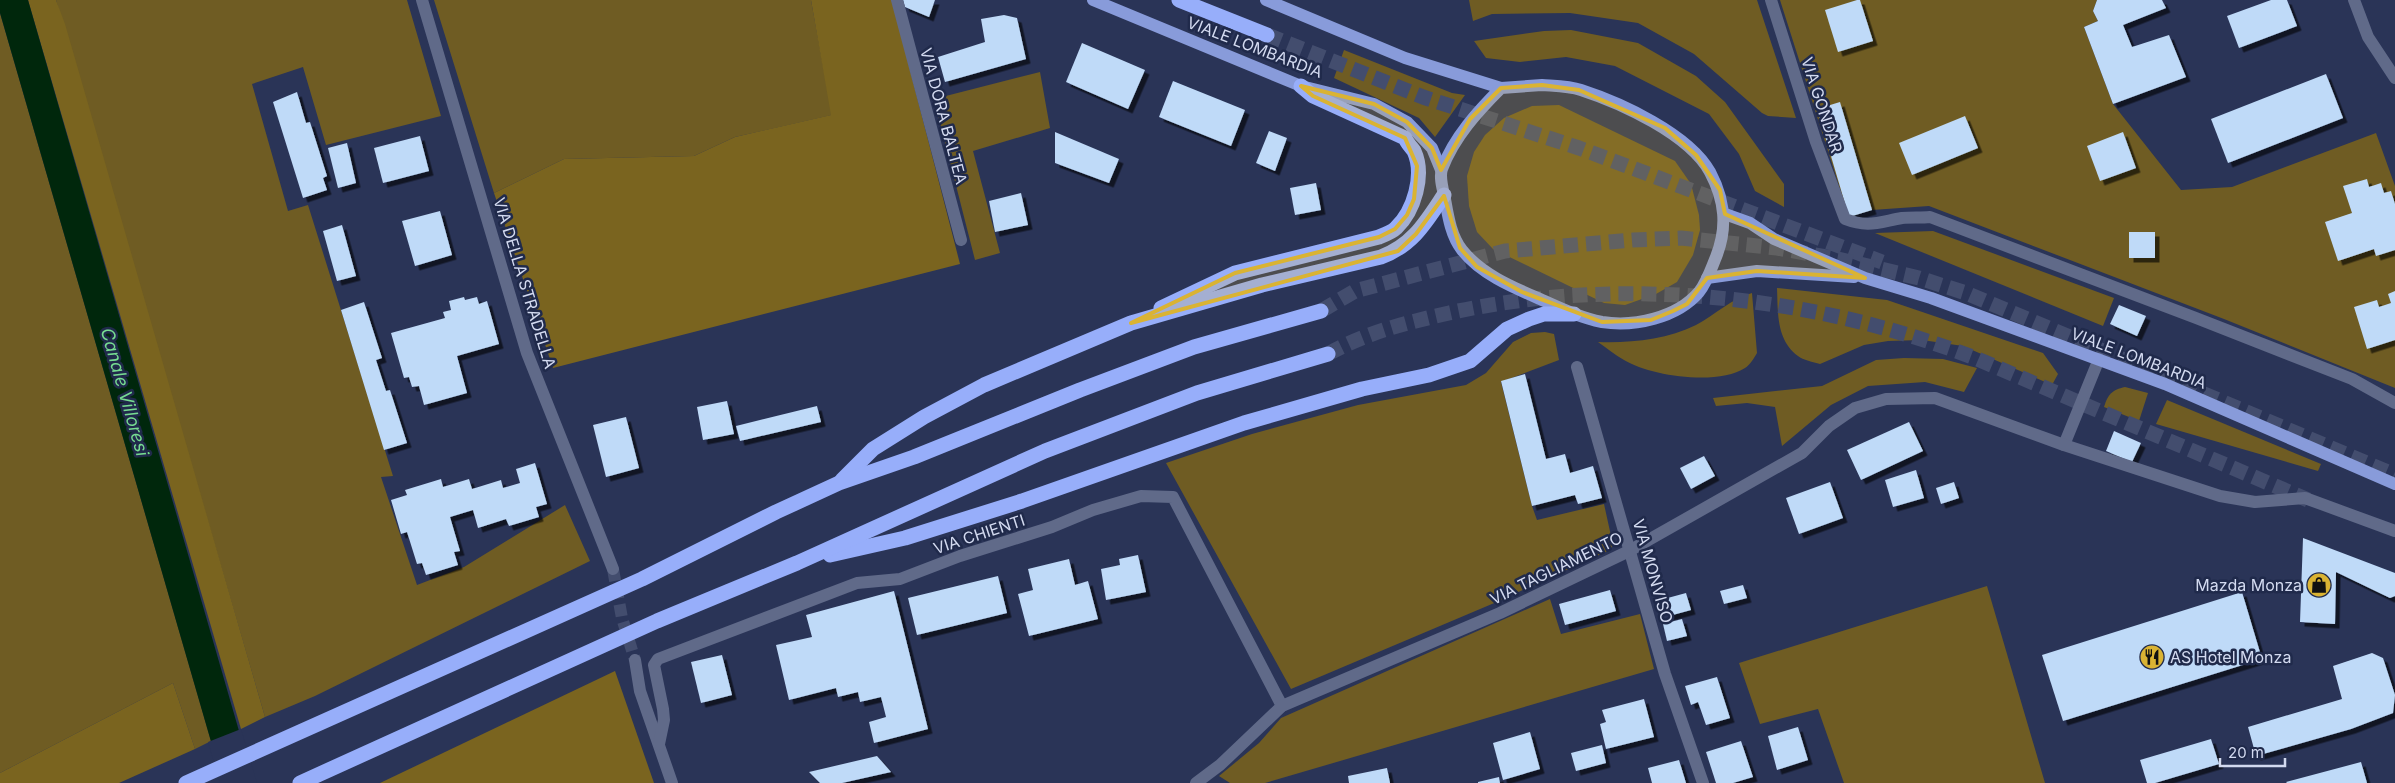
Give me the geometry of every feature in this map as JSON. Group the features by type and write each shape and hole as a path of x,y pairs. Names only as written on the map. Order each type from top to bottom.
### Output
{"highway":[{"path":"1178,0 1267,35"},
{"path":"839,483 874,449 924,417 984,385 1131,323 1235,272 1379,238 1395,230 1407,215 1414,199 1417,166 1414,152 1404,138 1314,96 1301,86"},
{"path":"1131,323 1262,286 1381,257 1398,250 1416,234 1444,195"},
{"path":"186,783 642,579 776,512 839,483 914,457 1080,390 1194,347 1321,311"},
{"path":"797,563 905,538 1032,497 1244,423 1362,389 1429,375 1470,361 1507,329 1529,319 1544,314 1574,314"},
{"path":"300,783 657,622 797,563 1045,451 1198,393 1328,354"}],"main road":[{"name":"VIALE LOMBARDIA","path":"1093,0 1301,86 1374,104 1407,122 1432,148 1441,170 1451,226 1460,248 1477,267 1522,292 1574,314 1602,322 1628,323 1651,320 1687,304 1699,292 1707,278 1720,247 1725,214 1750,223 1774,239 1865,278 1932,298 2165,384 2395,484"},
{"path":"1266,0 1405,58 1502,88 1542,85 1579,90 1665,128 1696,155 1708,169 1720,190 1725,214"},
{"path":"1441,170 1470,119 1502,88"},
{"name":"VIALE LOMBARDIA","path":"1707,278 1757,271 1865,278"}],"street":[{"name":"VIA DELLA STRADELLA","path":"422,0 527,353 613,569"},
{"name":"VIA DORA BALTEA","path":"897,0 961,240"},
{"name":"VIA GONDAR","path":"1771,0 1802,99 1845,219 1860,225 1880,224 1903,218 1930,217 2196,318 2352,380 2395,403"},
{"path":"2354,0 2368,37 2395,78"},
{"path":"2099,359 2064,445 2220,496 2255,502 2305,498 2395,531"},
{"name":"VIA MONVISO","path":"1577,367 1665,674 1703,783"},
{"name":"VIA TAGLIAMENTO","path":"1196,783 1220,765 1282,706 1500,613 1629,551 1802,453 1829,426 1855,408 1886,399 1935,398 2064,445"},
{"name":"VIA CHIENTI","path":"659,744 664,720 654,665 658,659 856,582 900,579 960,556 1052,528 1093,510 1142,496 1173,497 1282,706"},
{"path":"635,660 640,691 672,783"}],"highlighted area":[{"path":"1542,85 1579,90 1665,128 1696,155 1720,190 1725,214 1865,278 1757,271 1707,278 1687,304 1673,311 1651,320 1602,322 1522,292 1477,267 1460,248 1444,196 1416,234 1398,251 1131,323 1235,273 1379,237 1395,229 1407,215 1414,199 1417,166 1405,138 1313,96 1301,86 1374,104 1407,122 1432,148 1441,170 1470,119 1501,88"}],"shaded area":[{"path":"28,0 56,0 65,24 265,717 241,729"},
{"path":"56,0 407,0 441,116 326,145 303,67 252,84 288,211 308,205 393,476 381,477 417,585 464,567 565,505 590,561 315,696 265,717"},
{"path":"434,0 811,0 832,115 735,137 694,156 564,159 494,193"},
{"path":"811,0 892,0 960,264 553,368 494,193 564,159 694,156 735,137 831,115"},
{"path":"1469,0 1757,0 1796,118 1768,116 1762,113 1694,54 1638,23 1570,13 1492,14 1473,21"},
{"path":"1780,0 2097,0 2093,11 2098,21 2084,27 2113,104 2181,190 2232,187 2376,133 2395,186 2395,388 2224,319 1929,206 1872,210 1849,217"},
{"path":"0,13 211,741 195,749 173,683 0,773"},
{"path":"1571,30 1638,43 1696,76 1725,102 1784,184 1784,207 1755,191 1739,154 1709,114 1615,66 1566,57 1520,62 1486,58 1474,41 1544,31"},
{"path":"1344,50 1452,93 1465,95 1435,137 1419,118 1334,78"},
{"path":"1040,72 1050,128 973,151 1000,253 975,260 934,99"},
{"path":"1559,105 1675,161 1691,184 1699,215 1700,230 1693,255 1677,282 1656,294 1625,305 1604,303 1493,249 1477,232 1469,206 1467,176 1474,152 1485,135 1504,118 1532,106"},
{"path":"1933,231 2114,298 2103,326 1875,233"},
{"path":"1777,288 1887,300 2043,353 2058,374 2052,385 1963,346 1922,340 1888,341 1864,345 1820,364 1808,361 1791,349 1782,334 1778,316"},
{"path":"1752,293 1757,353 1747,367 1733,373 1718,377 1702,378 1650,371 1624,360 1598,342 1648,340 1673,334 1696,325 1745,295"},
{"path":"1545,332 1554,334 1559,360 1501,382 1532,506 1537,520 1604,504 1613,545 1610,550 1499,601 1291,689 1166,463 1252,434 1358,405 1466,385 1486,373 1513,342 1531,333"},
{"path":"1904,358 1943,359 1977,368 1964,392 1925,382 1868,386 1831,405 1782,446 1775,407 1747,403 1716,406 1713,398 1822,386 1876,360"},
{"path":"2125,387 2148,393 2139,421 2104,407 2111,393"},
{"path":"2167,400 2321,464 2318,471 2156,424"},
{"path":"1987,586 2045,783 1844,783 1818,709 1760,724 1739,663"},
{"path":"1550,599 1561,634 1640,614 1654,669 1265,783 1230,783 1219,776 1259,743 1281,718"},
{"path":"615,671 654,783 380,783"},
{"path":"173,683 195,749 119,783 0,783 0,773"}],"water":[{"name":"Canale Villoresi","path":"0,0 28,0 254,783 223,783 0,13"}],"pier":[{"path":"241,729 257,783 220,783 208,742"}],"building":[{"path":"903,0 935,0 929,17 905,7"},
{"path":"1860,0 1873,41 1838,52 1825,10"},
{"path":"2097,0 2162,0 2166,8 2123,25 2132,47 2169,35 2186,77 2113,104 2084,27 2098,21 2093,11"},
{"path":"2271,0 2287,0 2297,26 2239,48 2227,16"},
{"path":"1004,15 1017,18 1026,59 945,82 938,57 985,42 981,19"},
{"path":"1082,43 1145,70 1128,109 1066,82"},
{"path":"2326,74 2343,118 2228,163 2211,119"},
{"path":"1173,81 1245,110 1231,146 1159,117"},
{"path":"297,92 306,123 310,122 327,176 323,178 327,190 303,198 273,102"},
{"path":"1840,102 1872,210 1849,217 1817,109"},
{"path":"1965,116 1978,148 1912,175 1899,143"},
{"path":"1269,131 1287,138 1275,171 1256,163"},
{"path":"1055,132 1119,159 1109,183 1055,163"},
{"path":"2123,132 2136,168 2100,181 2087,146"},
{"path":"420,136 429,171 383,183 374,148"},
{"path":"347,143 356,183 338,188 328,148"},
{"path":"2367,179 2369,187 2381,183 2384,193 2391,191 2395,204 2395,250 2376,256 2374,249 2338,261 2325,222 2352,213 2343,186"},
{"path":"1316,183 1321,210 1295,215 1290,188"},
{"path":"1021,193 1028,225 995,232 989,201"},
{"path":"440,211 452,255 415,266 402,221"},
{"path":"342,225 356,276 337,281 323,231"},
{"path":"2129,232 2155,232 2155,258 2129,258"},
{"path":"2395,291 2395,340 2367,349 2354,307 2377,300 2379,307 2391,303 2388,294"},
{"path":"464,297 465,300 477,297 479,304 487,301 499,344 457,356 467,393 424,405 419,386 412,387 409,377 404,378 391,333 445,318 443,312 451,310 449,301"},
{"path":"364,302 382,358 376,360 386,391 390,390 407,443 384,450 341,310"},
{"path":"2119,305 2146,316 2137,336 2110,324"},
{"path":"1525,374 1546,459 1565,454 1570,473 1593,466 1602,498 1578,504 1575,495 1532,506 1501,381"},
{"path":"727,401 734,434 703,440 697,407"},
{"path":"817,406 821,422 740,441 736,426"},
{"path":"626,417 639,468 606,477 593,425"},
{"path":"1909,422 1923,451 1861,480 1847,450"},
{"path":"2114,431 2141,443 2132,462 2106,451"},
{"path":"1704,456 1715,476 1691,489 1680,468"},
{"path":"535,463 547,504 536,507 539,517 509,526 506,519 478,528 473,510 450,517 460,551 454,552 458,565 426,575 422,563 417,564 407,532 401,534 391,500 407,495 405,490 441,479 443,487 469,479 472,489 501,480 503,488 520,483 516,469"},
{"path":"1916,470 1924,498 1893,507 1885,480"},
{"path":"1830,482 1843,518 1799,534 1786,498"},
{"path":"1954,482 1959,498 1941,504 1936,488"},
{"name":"Mazda Monza","path":"2303,538 2395,573 2395,596 2390,598 2336,572 2335,624 2300,622"},
{"path":"1138,555 1146,592 1106,600 1101,569 1120,565 1119,559"},
{"path":"1069,559 1075,585 1088,581 1098,619 1029,636 1018,594 1033,590 1028,569"},
{"path":"998,576 1007,613 917,635 908,598"},
{"path":"1743,585 1747,598 1724,604 1720,591"},
{"path":"1610,590 1616,611 1565,625 1559,604"},
{"path":"894,591 928,729 874,743 869,722 886,717 881,697 860,702 858,692 838,697 836,688 789,700 776,645 812,637 806,615"},
{"name":"AS Hotel Monza","path":"2242,592 2262,659 2063,721 2042,655"},
{"path":"1686,593 1691,610 1669,616 1664,599"},
{"path":"1682,619 1687,636 1667,641 1663,624"},
{"path":"2372,653 2383,658 2395,695 2393,713 2351,729 2256,756 2248,727 2342,699 2333,666"},
{"path":"722,655 732,695 701,703 691,662"},
{"path":"1717,677 1730,718 1706,725 1698,702 1691,705 1685,686"},
{"path":"1644,699 1654,737 1606,749 1600,724 1606,722 1602,710"},
{"path":"1798,727 1808,760 1777,770 1768,736"},
{"path":"1530,732 1540,769 1503,780 1493,743"},
{"path":"2211,739 2219,764 2155,783 2147,783 2140,760"},
{"path":"1741,741 1753,777 1733,783 1716,783 1706,752"},
{"path":"1602,745 1606,763 1576,771 1571,753"},
{"path":"877,756 891,772 842,783 820,783 809,772"},
{"path":"1679,760 1686,783 1652,783 1648,768"},
{"path":"2361,762 2367,783 2286,782"},
{"path":"1387,768 1390,783 1349,783 1348,776"},
{"path":"1499,777 1500,783 1478,783 1478,782"}],"tunnel":[{"path":"1267,35 1423,97 1579,148 1882,262"},
{"path":"1321,311 1355,291 1505,251 1633,240 1681,238 1777,248 1838,259 1919,278 1966,293 2395,475"},
{"path":"1328,354 1372,334 1402,325 1449,313 1514,301 1580,295 1647,294 1715,298 1782,306 1848,319 1913,336 1975,358 2308,500"},
{"path":"613,569 622,618 635,660"}],"place":[{"name":"Mazda Monza","path":"2319,585"},
{"name":"AS Hotel Monza","path":"2152,657"}]}
